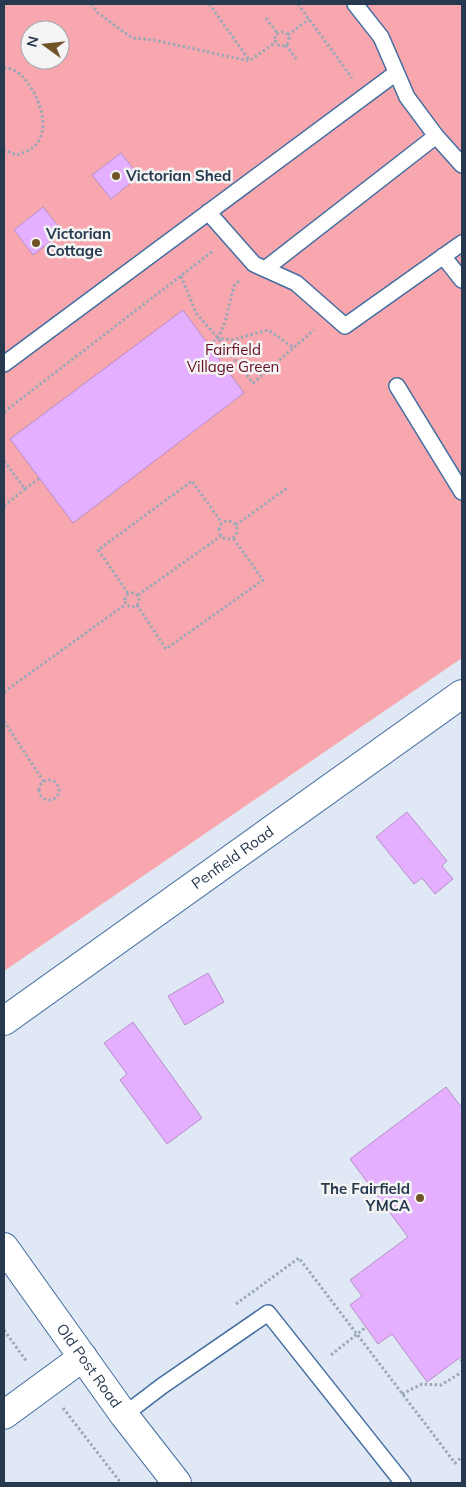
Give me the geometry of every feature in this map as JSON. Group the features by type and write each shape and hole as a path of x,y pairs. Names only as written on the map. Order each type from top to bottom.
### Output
{"street":[{"name":"Penfield Road","path":"4,1021 462,694"},
{"name":"Old Post Road","path":"4,1246 124,1415 177,1483"},
{"path":"4,1415 83,1357"}],"lane":[{"path":"355,4 381,37 407,97 436,136 462,165"},
{"path":"4,364 396,73"},
{"path":"260,266 436,136"},
{"path":"208,212 230,238 260,266 296,283 345,326 462,243"},
{"path":"444,256 462,280"},
{"path":"397,386 462,492"},
{"path":"124,1415 162,1386 268,1313 403,1483"}],"path":[{"path":"91,4 98,13 132,38 154,40 249,61 276,42 278,34"},
{"path":"211,4 249,61"},
{"path":"298,4 365,96"},
{"path":"266,18 278,34"},
{"path":"288,35 309,20"},
{"path":"278,34 283,32 288,35"},
{"path":"286,45 289,39 288,35"},
{"path":"276,42 280,46 286,45"},
{"path":"286,45 297,60"},
{"path":"4,67 21,75 41,107 44,123 39,141 31,150 17,155 4,150"},
{"path":"4,412 230,238"},
{"path":"209,345 218,338 225,322 234,286 260,266"},
{"path":"181,276 196,313 253,383 331,314"},
{"path":"218,338 232,340 268,330 294,348"},
{"path":"4,461 25,489"},
{"path":"4,506 40,478"},
{"path":"128,593 98,550 192,480 222,523"},
{"path":"236,525 287,488"},
{"path":"229,521 236,525 238,532 233,538 226,539 220,536 219,529 222,523 229,521"},
{"path":"138,595 220,536"},
{"path":"136,605 166,649 263,580 233,538"},
{"path":"126,604 124,598 128,593 133,592 138,595"},
{"path":"136,605 138,595"},
{"path":"126,604 129,606 136,605"},
{"path":"4,692 126,604"},
{"path":"4,721 44,782"},
{"path":"51,780 58,784 59,792 55,798 48,800 42,796 40,789 44,782 51,780"},
{"path":"314,1370 366,1327"},
{"path":"402,1394 422,1384 441,1385 462,1372"}],"green space":[{"name":"Fairfield Village Green","path":"4,4 462,4 462,658 4,971"}],"building":[{"name":"Victorian Shed","path":"121,153 139,176 111,199 92,175"},
{"name":"Victorian Cottage","path":"43,207 63,232 33,255 14,230"},
{"path":"183,310 244,393 73,523 10,439"},
{"path":"407,812 447,861 442,866 453,879 435,894 422,878 414,884 376,837"},
{"path":"208,973 224,1002 185,1025 168,996"},
{"path":"133,1022 202,1118 167,1144 120,1080 127,1074 104,1043"},
{"name":"The Fairfield YMCA","path":"446,1087 462,1108 462,1356 427,1382 392,1334 378,1344 350,1305 362,1296 350,1280 408,1237 350,1159"}],"place":[{"name":"Victorian Shed","path":"116,176"},
{"name":"Victorian Cottage","path":"36,243"},
{"name":"The Fairfield YMCA","path":"420,1198"}]}
